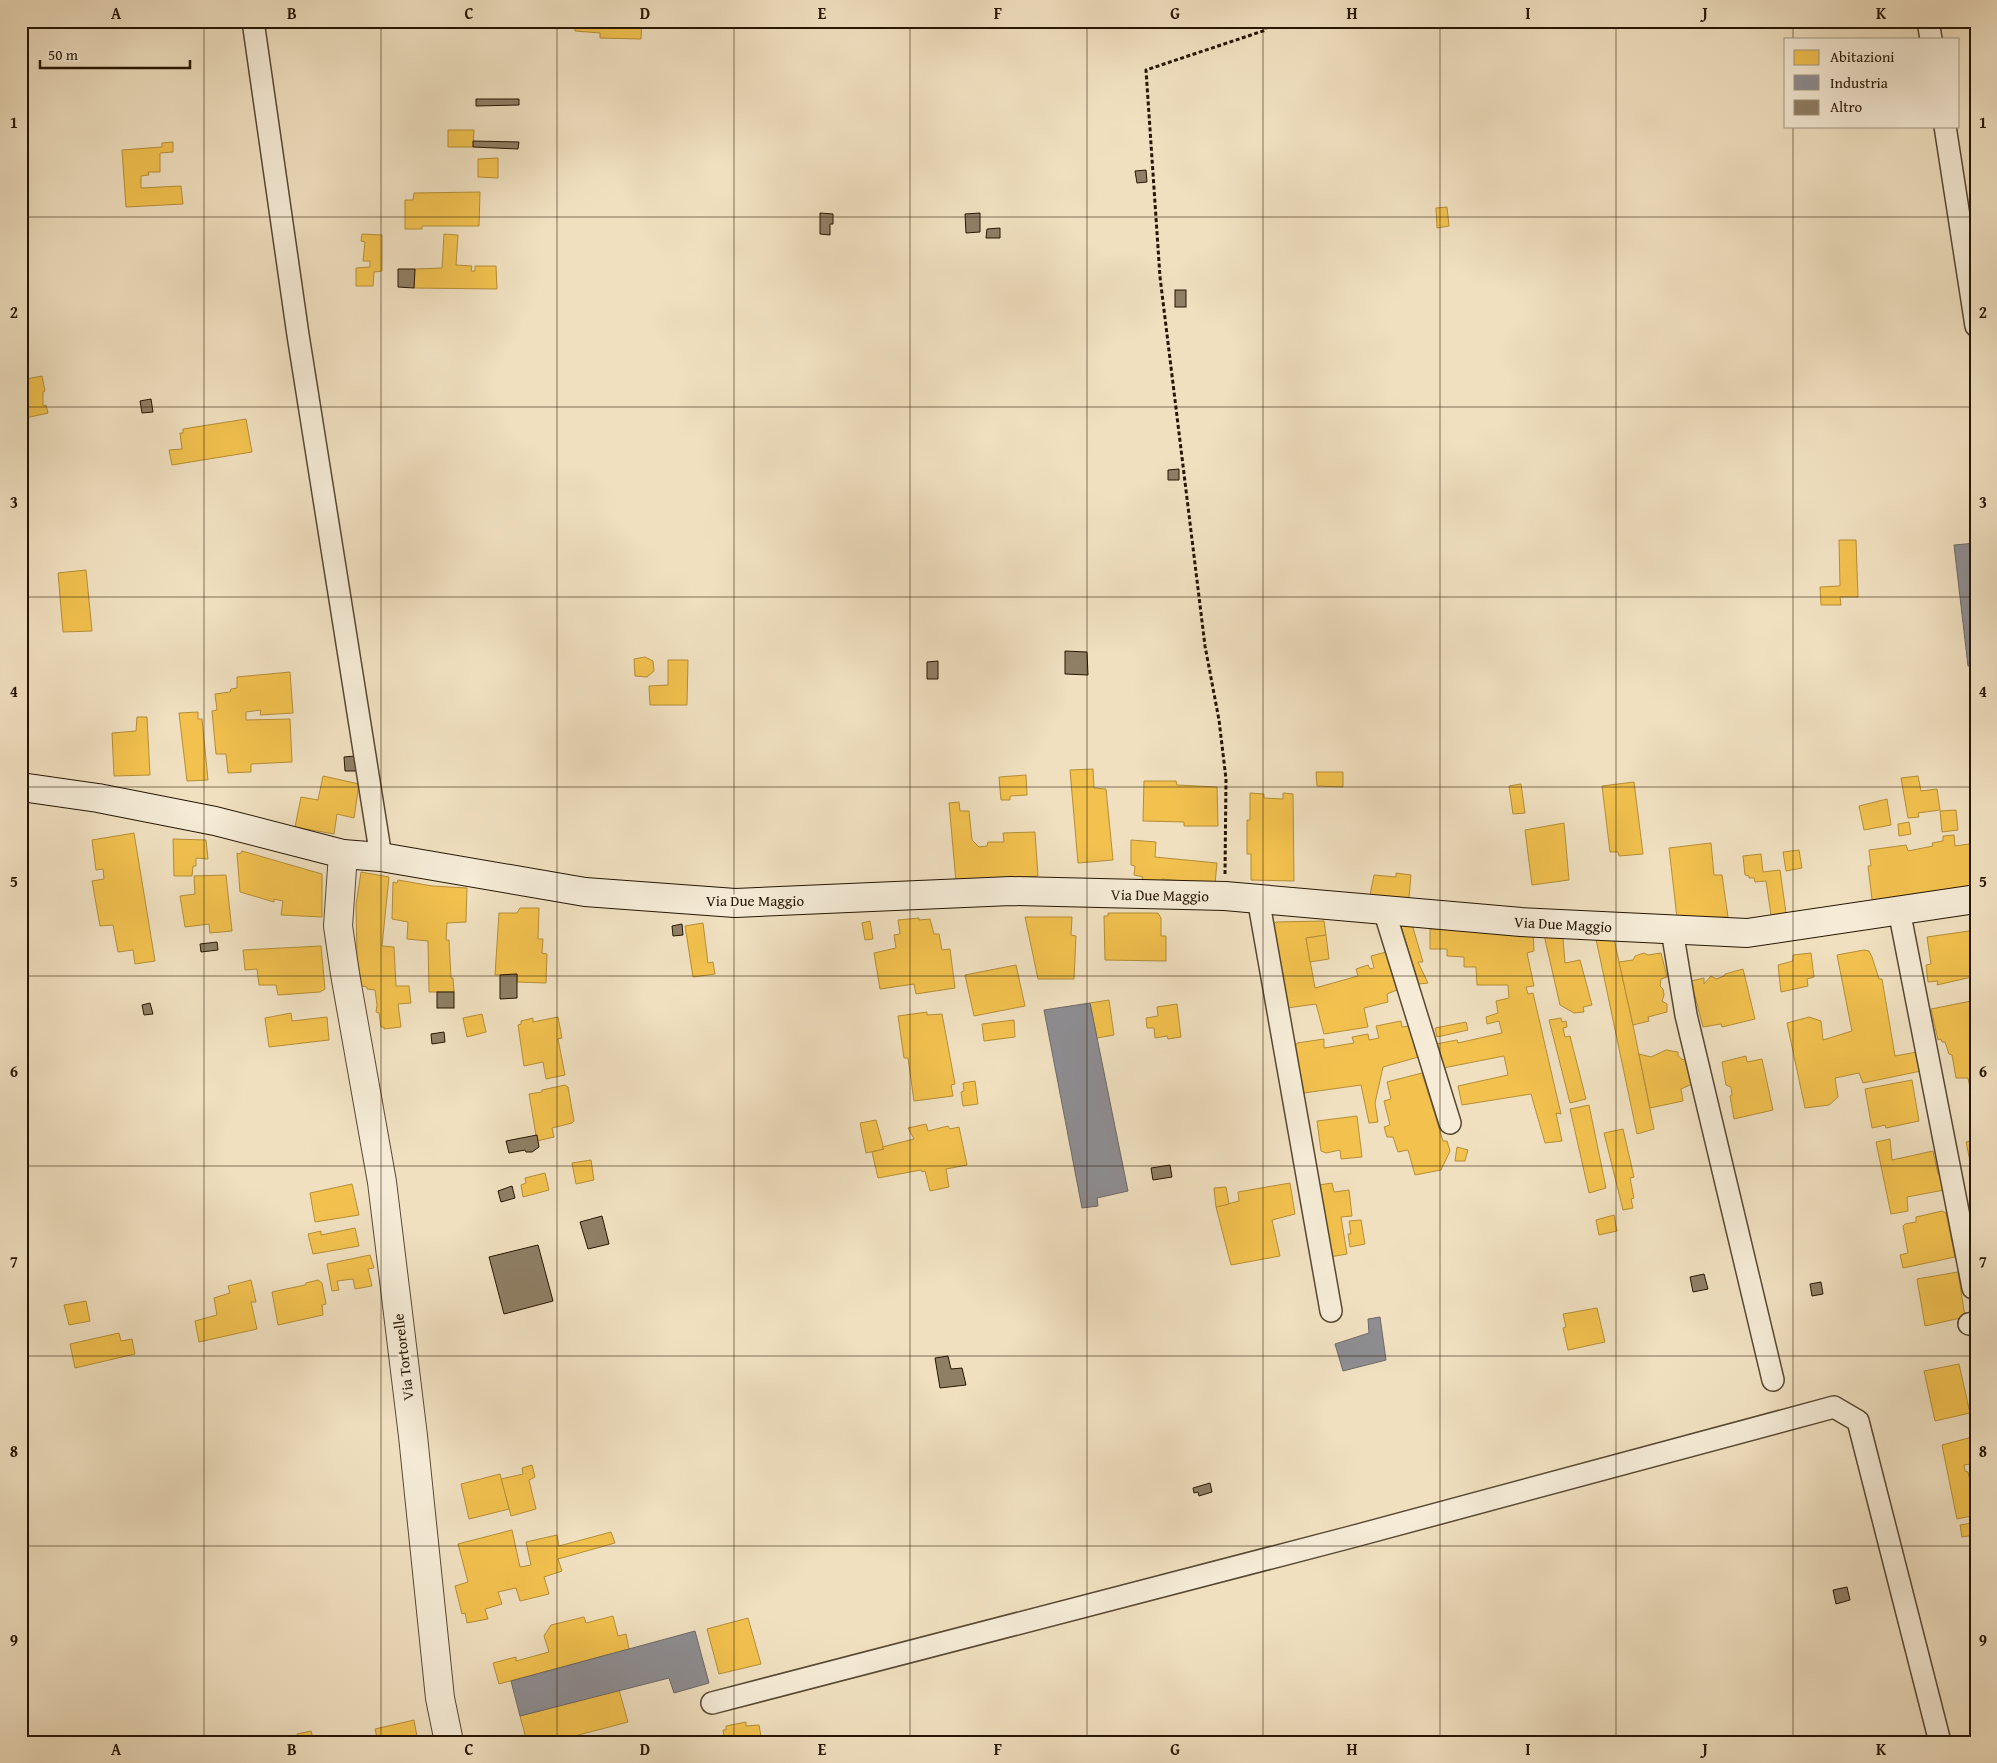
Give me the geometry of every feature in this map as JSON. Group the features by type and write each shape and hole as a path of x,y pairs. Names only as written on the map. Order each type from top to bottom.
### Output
{"main road":[{"name":"Via Due Maggio","path":"21,787 98,798 215,821 343,854 382,857 585,892 735,903 1011,891 1225,896 1521,922 1747,933 1976,899"},
{"name":"Via Tortorelle","path":"343,854 338,926 344,974 382,1182 413,1436 440,1698 449,1742"}],"street":[{"path":"253,21 297,325 382,857"},
{"path":"1945,128 1976,326"},
{"path":"1258,898 1331,1311"},
{"path":"1384,910 1450,1123"},
{"path":"1899,910 1972,1288"},
{"path":"1672,930 1686,1015 1773,1380"},
{"path":"712,1704 1834,1407 1858,1421 1940,1742"}],"path":[{"path":"1225,896 1226,779 1219,720 1205,646 1160,277 1146,70 1266,30 1266,21"}],"building: Abitazioni":[{"path":"575,21 642,21 641,39 600,38 600,33 575,31"},
{"path":"448,130 474,130 473,147 448,147"},
{"path":"173,142 173,152 160,153 160,172 148,172 149,175 141,176 141,188 181,186 183,204 126,207 122,150 162,147 162,143"},
{"path":"498,158 498,178 478,177 478,159"},
{"path":"480,192 479,226 422,226 422,229 405,229 405,200 413,200 414,193"},
{"path":"1447,207 1449,226 1437,228 1436,208"},
{"path":"362,234 382,235 382,271 374,272 373,286 356,286 356,268 370,267 370,261 363,261 365,242 361,241"},
{"path":"444,234 458,235 456,265 472,266 471,271 475,271 475,266 496,266 497,289 414,288 415,269 442,268"},
{"path":"42,376 45,391 43,392 43,406 46,405 48,413 21,419 21,380"},
{"path":"246,419 252,452 172,465 169,450 182,449 180,433 183,433 183,429"},
{"path":"1839,540 1856,540 1858,597 1840,597 1841,605 1821,605 1820,587 1840,586"},
{"path":"86,570 92,631 63,632 58,573"},
{"path":"645,657 653,661 654,671 647,677 635,676 634,659"},
{"path":"668,660 688,660 687,705 650,705 649,686 668,685"},
{"path":"290,672 293,713 260,715 261,710 246,712 246,720 290,719 292,762 251,764 251,772 228,773 226,754 216,754 212,711 217,710 215,694 230,692 231,689 237,688 237,677"},
{"path":"198,712 198,719 202,719 208,780 187,781 179,713"},
{"path":"137,717 147,717 150,775 114,776 112,733 136,731"},
{"path":"1093,769 1094,788 1106,789 1113,860 1078,863 1070,770"},
{"path":"1316,772 1343,772 1343,787 1317,786"},
{"path":"1026,775 1027,795 1010,796 1010,800 1001,800 999,777"},
{"path":"323,776 359,784 354,818 337,814 334,834 295,827 301,797 318,800"},
{"path":"1918,776 1921,791 1937,789 1940,810 1918,813 1919,817 1908,818 1901,778"},
{"path":"1144,781 1176,781 1177,785 1217,787 1218,826 1184,826 1184,822 1143,821"},
{"path":"1634,782 1643,854 1619,856 1618,852 1610,852 1602,786"},
{"path":"1521,784 1525,813 1513,814 1509,786"},
{"path":"1250,793 1264,794 1264,798 1283,799 1283,793 1293,794 1294,881 1251,880 1251,854 1247,854 1247,820 1250,820"},
{"path":"1887,799 1891,825 1864,830 1859,806"},
{"path":"959,802 960,811 969,811 972,840 979,847 987,846 988,842 1004,842 1003,833 1035,832 1038,876 956,882 949,803"},
{"path":"1956,810 1958,830 1942,832 1940,811"},
{"path":"1909,822 1911,834 1899,836 1898,824"},
{"path":"1564,823 1569,880 1532,885 1525,830"},
{"path":"134,833 155,961 135,964 133,950 118,952 113,925 100,926 92,881 104,879 103,869 96,870 92,840"},
{"path":"1954,835 1955,846 1976,843 1976,888 1873,907 1868,866 1871,866 1869,850 1906,845 1908,851 1933,846 1932,843 1943,841 1943,836"},
{"path":"173,839 206,840 208,859 196,858 196,866 193,866 192,876 174,876"},
{"path":"1131,840 1156,842 1155,857 1217,863 1215,884 1162,879 1161,882 1142,879 1143,877 1134,875 1135,866 1131,865"},
{"path":"1711,843 1714,875 1722,875 1728,917 1677,918 1669,848"},
{"path":"1799,850 1802,868 1786,871 1783,852"},
{"path":"242,851 322,874 322,917 281,915 283,901 274,899 274,902 240,892 237,853 240,854"},
{"path":"1761,854 1763,872 1780,870 1786,913 1771,915 1766,881 1755,882 1754,878 1749,878 1749,876 1745,875 1743,856"},
{"path":"361,872 389,877 382,946 394,947 396,986 409,986 411,1003 398,1004 401,1027 384,1029 384,1027 381,1027 379,1013 376,1012 375,990 362,986 357,956 356,905"},
{"path":"1396,873 1411,875 1409,898 1406,897 1405,900 1370,895 1374,875 1396,877"},
{"path":"226,875 232,931 210,933 209,924 185,927 180,896 195,894 194,876"},
{"path":"398,880 432,886 467,888 466,922 447,923 446,940 449,940 451,978 453,978 454,992 429,992 428,941 407,939 408,922 392,919 393,882 397,883"},
{"path":"520,908 539,908 538,939 543,939 542,953 547,954 546,983 517,982 517,974 495,975 499,913 517,913"},
{"path":"1108,913 1158,913 1161,918 1161,936 1166,936 1166,961 1105,960 1104,916 1108,916"},
{"path":"1025,917 1072,917 1071,935 1076,936 1074,979 1038,979"},
{"path":"919,918 919,920 930,919 934,934 939,934 942,950 950,949 955,988 916,994 914,984 880,989 874,953 896,948 894,935 900,934 898,920"},
{"path":"1399,920 1411,921 1423,962 1418,962 1428,983 1419,984"},
{"path":"870,921 873,939 865,940 862,923"},
{"path":"1324,921 1326,935 1306,938 1315,988 1358,976 1356,969 1368,965 1370,969 1374,968 1371,956 1386,952 1397,990 1387,994 1388,1002 1364,1008 1368,1027 1324,1034 1316,1004 1287,1008 1273,925 1276,922"},
{"path":"703,923 708,963 713,962 715,974 693,977 685,926"},
{"path":"1430,929 1533,931 1534,951 1527,953 1534,986 1526,987 1528,994 1533,993 1561,1114 1556,1113 1562,1141 1545,1143 1531,1094 1462,1105 1458,1086 1508,1075 1504,1056 1443,1068 1436,1044 1457,1040 1458,1043 1502,1033 1499,1021 1487,1024 1486,1017 1498,1013 1496,1001 1509,998 1508,985 1477,985 1476,967 1464,967 1464,957 1447,956 1447,949 1430,949"},
{"path":"1976,930 1976,976 1937,985 1938,981 1928,982 1926,965 1931,964 1927,937"},
{"path":"1326,935 1329,959 1310,962 1306,938"},
{"path":"1544,935 1563,938 1565,963 1580,960 1592,1005 1583,1007 1584,1012 1574,1013 1560,1005"},
{"path":"1596,939 1614,939 1633,1025 1654,1129 1637,1134"},
{"path":"321,946 325,989 320,992 278,995 276,985 259,985 257,969 245,970 243,950"},
{"path":"1864,950 1869,951 1879,979 1882,979 1895,1056 1917,1052 1921,1071 1863,1083 1859,1073 1835,1078 1838,1097 1829,1105 1805,1108 1787,1023 1809,1017 1821,1021 1823,1040 1852,1031 1837,955"},
{"path":"1644,953 1648,955 1661,953 1667,977 1661,979 1660,986 1663,989 1662,1001 1667,1004 1667,1012 1648,1017 1649,1021 1633,1025 1619,962 1633,960 1635,956"},
{"path":"1811,953 1814,977 1807,979 1808,986 1781,992 1778,965 1793,961 1793,955"},
{"path":"1016,965 1025,1006 974,1016 965,975"},
{"path":"1743,969 1755,1019 1722,1027 1721,1024 1703,1027 1691,981 1704,978 1704,984 1711,976 1716,979 1725,974"},
{"path":"1109,1000 1114,1035 1097,1038 1090,1003"},
{"path":"1976,1000 1976,1103 1973,1103 1968,1078 1956,1078 1952,1055 1949,1054 1945,1042 1942,1042 1941,1039 1938,1040 1931,1009"},
{"path":"1177,1004 1181,1037 1168,1039 1167,1036 1155,1038 1154,1028 1147,1028 1146,1018 1158,1016 1157,1007"},
{"path":"927,1012 927,1015 942,1014 955,1084 951,1085 953,1096 914,1101 908,1058 904,1058 898,1016"},
{"path":"291,1013 292,1021 327,1017 329,1040 269,1047 265,1018"},
{"path":"482,1014 486,1032 467,1037 463,1018"},
{"path":"558,1017 562,1038 558,1039 565,1075 546,1079 543,1062 524,1066 518,1025 521,1024 521,1021 533,1018 533,1022"},
{"path":"1561,1018 1562,1022 1566,1021 1567,1027 1563,1028 1565,1037 1570,1036 1586,1099 1570,1103 1549,1020"},
{"path":"1014,1020 1015,1037 984,1041 982,1024"},
{"path":"1401,1021 1402,1027 1416,1025 1422,1056 1383,1067 1375,1103 1378,1122 1369,1123 1361,1085 1304,1093 1295,1047 1297,1043 1324,1039 1324,1048 1354,1043 1352,1037 1368,1034 1369,1040 1379,1038 1376,1026"},
{"path":"1466,1022 1468,1030 1437,1037 1435,1028"},
{"path":"1666,1050 1678,1052 1678,1056 1683,1060 1686,1058 1692,1084 1681,1089 1683,1101 1650,1108 1639,1054 1651,1057"},
{"path":"1746,1056 1747,1062 1762,1059 1773,1110 1734,1119 1730,1096 1732,1095 1731,1087 1726,1085 1722,1062"},
{"path":"1422,1073 1443,1141 1447,1141 1450,1151 1441,1170 1415,1175 1408,1150 1398,1152 1393,1137 1387,1137 1384,1127 1390,1125 1384,1101 1391,1099 1387,1082"},
{"path":"1912,1080 1919,1121 1886,1128 1885,1125 1872,1128 1865,1089"},
{"path":"975,1081 978,1104 963,1106 961,1092 964,1091 963,1083"},
{"path":"565,1085 568,1087 574,1121 552,1128 554,1137 537,1141 529,1094"},
{"path":"1589,1105 1606,1188 1589,1193 1570,1109"},
{"path":"1357,1116 1362,1157 1341,1159 1340,1150 1326,1153 1321,1151 1317,1121"},
{"path":"876,1120 884,1149 866,1153 860,1123"},
{"path":"926,1124 928,1131 948,1126 950,1129 959,1127 967,1165 946,1169 949,1187 930,1191 925,1171 922,1172 921,1170 878,1178 872,1152 884,1149 882,1147 914,1139 908,1128"},
{"path":"1623,1129 1634,1177 1630,1178 1634,1198 1631,1199 1633,1208 1623,1210 1604,1133"},
{"path":"1890,1139 1892,1160 1933,1151 1944,1190 1907,1197 1908,1211 1891,1214 1876,1142"},
{"path":"1976,1140 1976,1175 1973,1175 1966,1142"},
{"path":"1457,1147 1468,1150 1465,1161 1455,1161"},
{"path":"591,1160 594,1180 576,1184 572,1163"},
{"path":"545,1173 549,1190 523,1197 521,1185 526,1183 525,1178"},
{"path":"1290,1183 1295,1214 1272,1220 1280,1256 1231,1265 1216,1207 1239,1201 1238,1192"},
{"path":"1332,1183 1334,1192 1349,1190 1352,1216 1341,1217 1347,1254 1324,1258 1312,1186"},
{"path":"352,1184 359,1215 315,1222 310,1193"},
{"path":"1226,1187 1229,1204 1216,1207 1214,1188"},
{"path":"1942,1211 1946,1213 1955,1257 1903,1268 1900,1255 1908,1253 1903,1226 1916,1222 1916,1217"},
{"path":"1614,1215 1617,1231 1599,1235 1596,1220"},
{"path":"1361,1220 1365,1244 1350,1247 1349,1221"},
{"path":"355,1228 359,1246 313,1254 308,1234 321,1231 321,1235"},
{"path":"370,1255 374,1268 368,1269 372,1286 355,1289 353,1279 337,1281 339,1290 332,1291 327,1264"},
{"path":"1958,1272 1965,1317 1925,1326 1917,1279"},
{"path":"251,1280 256,1302 251,1302 257,1329 199,1342 195,1321 217,1315 214,1298 230,1293 228,1286"},
{"path":"318,1280 322,1283 326,1304 322,1305 323,1315 278,1325 272,1292 305,1285 306,1283"},
{"path":"86,1301 90,1321 69,1325 64,1305"},
{"path":"1597,1308 1605,1342 1568,1350 1563,1328 1566,1327 1563,1314"},
{"path":"119,1333 121,1341 132,1339 135,1354 75,1368 70,1344"},
{"path":"1959,1364 1970,1413 1935,1421 1924,1371"},
{"path":"1976,1436 1976,1463 1964,1465 1965,1471 1968,1472 1976,1506 1976,1515 1957,1519 1942,1445"},
{"path":"532,1465 535,1477 529,1480 536,1509 511,1516 501,1479 523,1474 522,1468"},
{"path":"500,1474 509,1509 469,1519 461,1484"},
{"path":"1972,1523 1974,1535 1962,1537 1960,1525"},
{"path":"512,1530 520,1567 531,1565 526,1542 557,1535 559,1546 611,1532 615,1543 558,1559 562,1571 544,1577 549,1594 520,1601 516,1588 498,1592 502,1604 485,1609 488,1619 467,1623 465,1613 462,1614 455,1586 468,1582 458,1544"},
{"path":"613,1616 618,1636 626,1634 629,1649 499,1684 493,1663 516,1657 516,1661 549,1652 544,1636 551,1625 584,1617 586,1623"},
{"path":"748,1618 761,1664 719,1674 707,1629"},
{"path":"619,1690 628,1722 552,1742 527,1742 520,1716"},
{"path":"414,1720 418,1742 378,1742 375,1729"},
{"path":"746,1722 746,1726 759,1725 762,1742 725,1742 723,1730 726,1730 726,1726"},
{"path":"311,1731 314,1742 299,1742 297,1734"},
{"path":"700,1736 701,1742 670,1742"}],"building: Industria":[{"path":"1976,543 1976,666 1968,666 1954,545"},
{"path":"1090,1003 1128,1191 1097,1198 1098,1206 1082,1208 1044,1010"},
{"path":"1380,1317 1386,1360 1343,1371 1335,1344 1369,1333 1368,1319"},
{"path":"695,1631 709,1683 674,1693 669,1678 520,1716 511,1681"}],"building: Altro":[{"path":"476,99 519,99 519,105 476,106"},
{"path":"473,141 519,142 518,149 473,147"},
{"path":"1146,170 1147,182 1137,183 1135,171"},
{"path":"820,213 833,214 833,224 830,224 830,235 820,234"},
{"path":"980,213 980,232 966,233 965,214"},
{"path":"1000,228 1000,238 986,238 987,229"},
{"path":"398,269 415,269 414,288 398,287"},
{"path":"1175,290 1186,290 1186,307 1175,307"},
{"path":"151,399 153,412 142,413 140,401"},
{"path":"1179,469 1179,480 1168,480 1168,470"},
{"path":"1065,651 1087,652 1088,675 1065,674"},
{"path":"938,661 938,679 927,679 927,662"},
{"path":"355,756 356,771 345,771 344,757"},
{"path":"682,924 683,935 673,936 672,926"},
{"path":"217,942 218,950 201,952 200,944"},
{"path":"517,974 517,998 500,999 500,975"},
{"path":"437,992 454,992 454,1008 437,1008"},
{"path":"150,1003 153,1014 144,1015 142,1005"},
{"path":"444,1032 445,1042 432,1044 431,1034"},
{"path":"537,1135 539,1147 532,1152 526,1152 525,1150 509,1153 506,1141"},
{"path":"1170,1165 1172,1177 1153,1180 1151,1168"},
{"path":"512,1186 515,1198 501,1202 498,1191"},
{"path":"602,1216 609,1244 588,1249 580,1222"},
{"path":"538,1245 553,1301 504,1314 489,1257"},
{"path":"1704,1274 1708,1289 1693,1292 1690,1277"},
{"path":"1821,1282 1823,1294 1812,1296 1810,1284"},
{"path":"948,1356 951,1369 962,1368 966,1385 940,1388 935,1358"},
{"path":"1210,1483 1212,1492 1199,1496 1198,1492 1194,1493 1193,1488"},
{"path":"1847,1587 1850,1600 1836,1604 1833,1590"}]}
